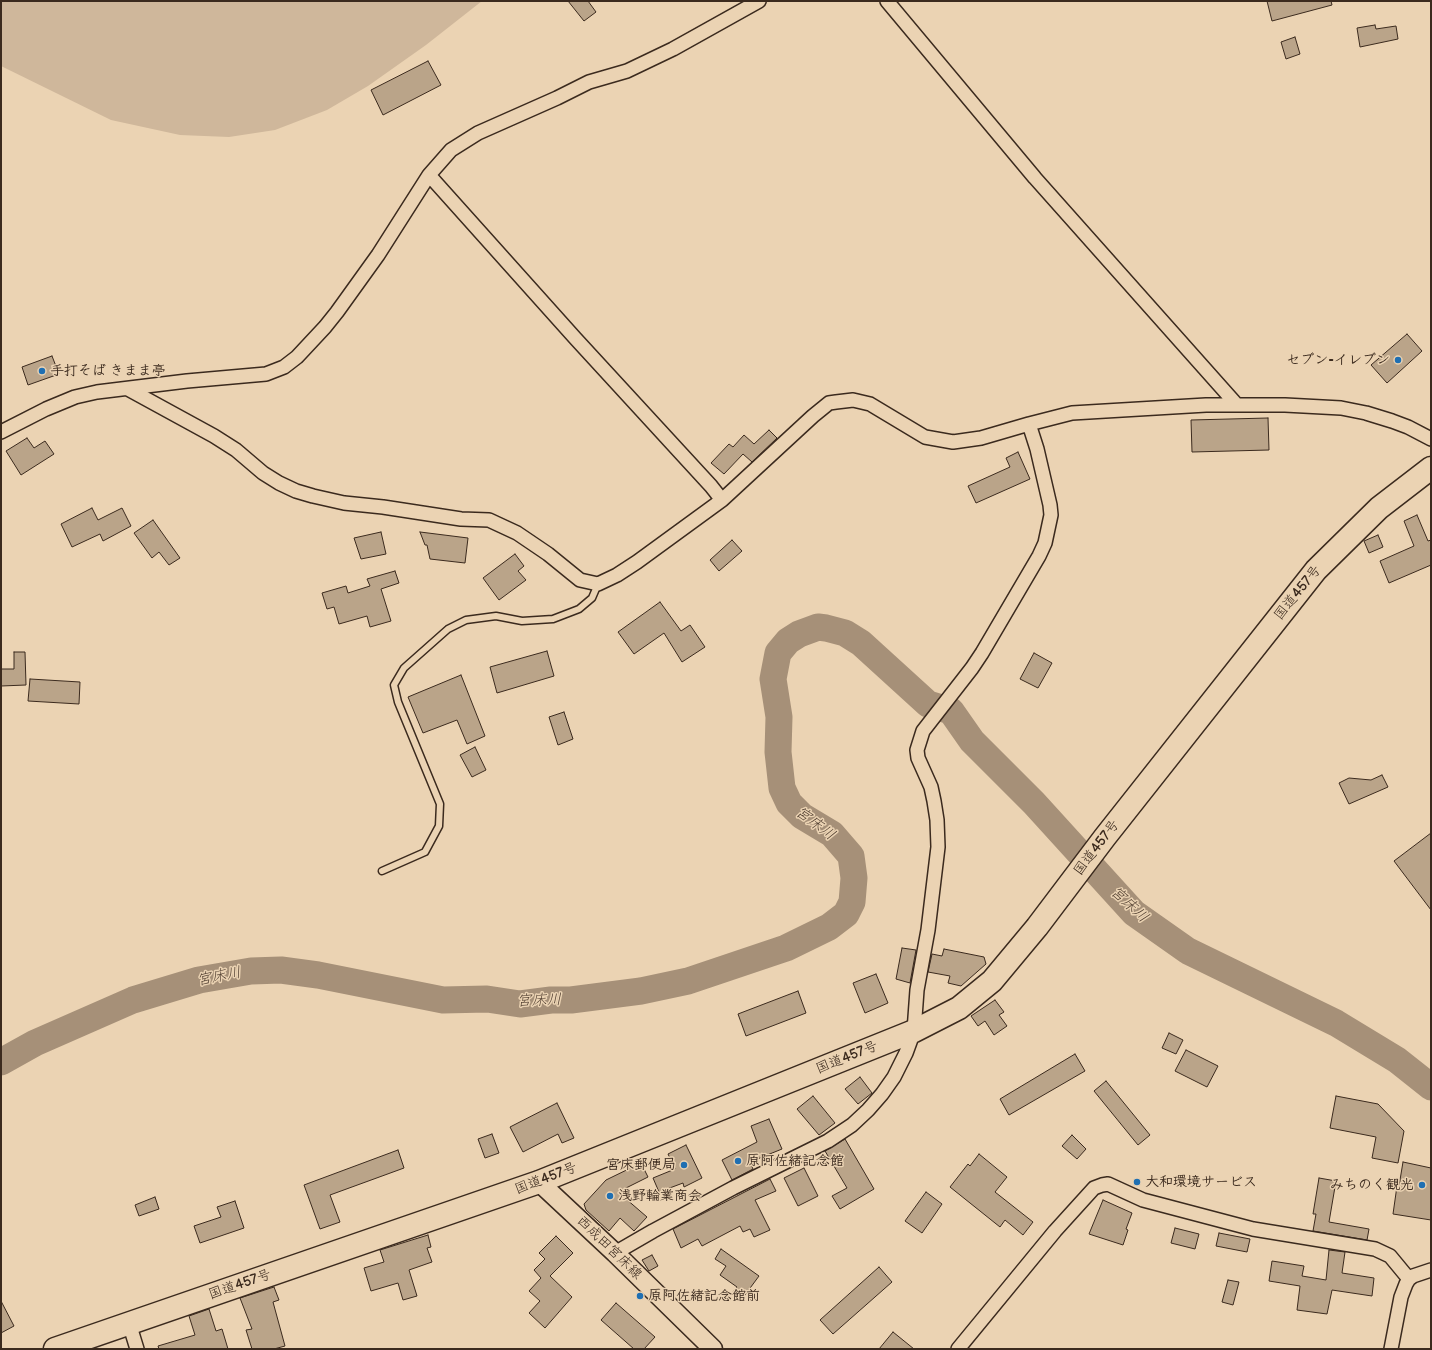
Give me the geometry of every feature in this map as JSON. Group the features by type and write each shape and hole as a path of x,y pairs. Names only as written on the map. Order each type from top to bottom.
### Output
{"highway":[{"name":"国道457号","path":"55,1349 539,1182 914,1031 959,1008 992,981 1037,927 1105,837 1316,570 1379,508 1431,468"}],"main road":[{"name":"西成田宮床線","path":"539,1182 615,1253 713,1349"}],"street":[{"path":"1,432 46,409 75,397 97,392 187,381 266,374 284,367 297,357 326,326 378,255 429,175 451,150 478,133 589,82 628,71 673,49 759,1"},
{"path":"887,1 1035,178 1237,406"},
{"path":"429,175 575,338 711,486 722,500"},
{"path":"128,389 214,436 236,450 264,473 279,483 296,491 344,503 383,507 461,519 488,520 517,533 548,554 580,580 598,584 617,576 722,500 829,403 852,400 870,404 925,437 953,442 981,438 1061,415 1084,412 1206,405 1341,408 1366,413 1392,421 1408,427 1431,439"},
{"path":"615,1253 733,1188 828,1141 852,1125 882,1094 894,1077 906,1053 914,1031 917,990 928,930 938,847 937,820 931,787 918,758 917,750 923,731 972,668 1039,556 1045,543 1051,515 1050,505 1037,449 1029,424"},
{"path":"958,1349 1055,1231 1094,1188 1108,1184 1143,1200 1253,1229 1375,1249 1390,1256 1409,1279"},
{"path":"1391,1349 1401,1297 1406,1284 1409,1279 1419,1273 1431,1270"},
{"path":"130,1323 138,1349"}],"lane":[{"path":"382,871 424,852 439,826 440,804 398,702 394,686 404,668 448,628 466,620 496,616 522,621 553,620 579,609 592,598 598,584"}],"shaded area":[{"path":"1,1 482,1 426,45 368,86 327,110 275,130 229,137 180,135 111,120 1,66"}],"building":[{"path":"568,1 588,1 596,12 584,21"},
{"path":"1267,1 1331,1 1332,5 1272,21"},
{"path":"1375,25 1376,29 1396,26 1398,39 1360,47 1357,28"},
{"path":"1295,37 1300,54 1286,59 1281,42"},
{"path":"428,61 441,85 383,115 371,90"},
{"path":"1407,334 1422,351 1387,383 1371,365"},
{"path":"52,356 59,374 28,385 22,367"},
{"path":"1268,418 1269,450 1192,452 1191,420"},
{"path":"769,430 777,438 752,462 743,454 724,474 711,463 729,444 733,447 744,435 754,444"},
{"path":"27,438 34,448 45,441 54,454 21,475 6,451"},
{"path":"1018,452 1030,479 976,503 968,486 1010,467 1006,458"},
{"path":"92,508 98,520 122,508 131,526 103,541 100,534 72,547 61,524"},
{"path":"1417,515 1428,541 1431,540 1431,565 1389,583 1380,561 1414,546 1404,521"},
{"path":"153,520 180,558 169,565 159,552 152,558 134,533"},
{"path":"381,532 386,554 361,559 354,538"},
{"path":"420,532 468,538 465,563 430,559 427,545 425,545"},
{"path":"1378,535 1383,547 1369,553 1364,541"},
{"path":"732,540 742,551 719,571 710,560"},
{"path":"515,554 524,566 518,571 526,580 499,600 483,578"},
{"path":"395,571 399,583 381,589 391,621 370,627 367,616 339,624 334,607 327,609 322,593 346,586 348,593 370,586 367,579"},
{"path":"660,602 681,631 690,625 705,647 682,662 664,633 634,654 618,632"},
{"path":"547,651 554,676 497,693 490,667"},
{"path":"14,652 25,652 26,685 1,686 1,669 14,669"},
{"path":"1034,653 1052,663 1038,688 1020,679"},
{"path":"461,675 485,736 467,744 457,720 423,733 408,697"},
{"path":"30,679 80,682 79,704 28,701"},
{"path":"564,712 573,739 558,745 549,717"},
{"path":"475,747 486,770 472,777 460,755"},
{"path":"1382,775 1388,787 1349,804 1339,783 1349,778 1371,780"},
{"path":"1431,833 1431,910 1394,861"},
{"path":"902,948 916,950 910,983 896,979"},
{"path":"944,949 984,957 986,964 961,986 948,983 950,976 928,972 932,954 942,956"},
{"path":"876,974 888,1003 865,1013 853,983"},
{"path":"798,991 806,1013 746,1036 738,1014"},
{"path":"995,1000 1004,1012 999,1015 1007,1026 994,1035 985,1021 978,1026 971,1016"},
{"path":"1169,1033 1183,1040 1176,1054 1162,1048"},
{"path":"1186,1050 1218,1066 1207,1087 1175,1071"},
{"path":"1075,1054 1085,1071 1009,1115 1000,1099"},
{"path":"860,1077 872,1093 858,1104 845,1089"},
{"path":"1106,1081 1150,1135 1138,1145 1094,1091"},
{"path":"813,1096 835,1123 819,1135 797,1109"},
{"path":"1336,1096 1378,1104 1404,1131 1398,1163 1372,1158 1376,1137 1330,1128"},
{"path":"557,1103 574,1138 562,1143 558,1134 523,1152 510,1127"},
{"path":"769,1119 782,1149 750,1162 753,1169 732,1180 722,1160 757,1142 751,1126"},
{"path":"492,1134 499,1153 485,1158 478,1139"},
{"path":"1072,1135 1086,1149 1077,1159 1062,1146"},
{"path":"845,1139 874,1189 840,1209 832,1196 847,1188 825,1151"},
{"path":"686,1145 702,1178 684,1187 683,1183 659,1192 653,1178 675,1169 668,1154"},
{"path":"398,1150 404,1168 330,1195 340,1222 320,1229 304,1185"},
{"path":"979,1154 1007,1177 995,1192 1033,1222 1023,1235 1005,1220 1000,1227 950,1187 968,1164 970,1166"},
{"path":"1403,1162 1431,1168 1431,1220 1393,1214 1397,1186 1399,1186"},
{"path":"641,1163 648,1177 618,1192 647,1217 634,1231 620,1218 609,1231 586,1210 584,1204 606,1180"},
{"path":"804,1168 818,1196 798,1206 784,1178"},
{"path":"1319,1178 1336,1181 1329,1222 1369,1229 1367,1240 1313,1231 1316,1214 1313,1214"},
{"path":"770,1179 776,1191 755,1200 770,1230 754,1237 750,1229 743,1232 740,1226 702,1246 698,1239 681,1248 673,1229"},
{"path":"926,1192 942,1204 922,1233 905,1221"},
{"path":"155,1197 159,1209 139,1216 135,1205"},
{"path":"1103,1200 1132,1213 1126,1229 1128,1230 1123,1245 1089,1234"},
{"path":"235,1201 244,1228 200,1243 194,1226 221,1217 217,1207"},
{"path":"1175,1228 1199,1234 1195,1249 1171,1243"},
{"path":"1219,1233 1250,1239 1247,1252 1216,1246"},
{"path":"428,1235 431,1247 427,1248 432,1262 409,1270 417,1296 403,1300 398,1283 371,1291 364,1268 384,1262 380,1250"},
{"path":"556,1236 573,1253 550,1276 572,1297 545,1328 529,1313 540,1301 529,1291 541,1278 534,1270 545,1259 539,1253"},
{"path":"721,1249 759,1276 742,1299 733,1292 737,1287 720,1275 726,1266 715,1259"},
{"path":"1329,1250 1345,1252 1342,1273 1374,1278 1372,1296 1332,1290 1327,1314 1297,1310 1300,1286 1269,1281 1272,1261 1304,1266 1302,1276 1326,1280"},
{"path":"652,1255 658,1266 649,1271 642,1260"},
{"path":"879,1267 892,1282 833,1334 820,1320"},
{"path":"1228,1280 1239,1282 1233,1305 1222,1302"},
{"path":"274,1287 279,1300 273,1302 285,1346 274,1349 252,1349 246,1330 252,1329 240,1298"},
{"path":"1,1301 14,1326 1,1333"},
{"path":"616,1303 655,1337 644,1349 634,1349 601,1320"},
{"path":"209,1309 216,1331 222,1329 228,1349 159,1349 158,1346 195,1335 189,1316"},
{"path":"893,1332 914,1349 879,1349"}],"waterway":[{"name":"宮床川","path":"1,1062 35,1043 133,1000 199,980 251,971 281,970 318,975 443,1000 487,999 520,1004 551,1000 571,1000 641,991 688,981 786,948 829,927 846,914 852,902 854,878 851,856 832,834 802,816 789,803 782,788 778,752 779,717 773,679 778,653 788,641 799,634 818,627 845,633 861,643 928,704 951,711 972,741 1034,803 1134,913 1188,951 1336,1023 1397,1060 1431,1087"}],"place":[{"name":"セブン-イレブン","path":"1398,360"},
{"name":"手打そば きまま亭","path":"42,371"},
{"name":"原阿佐緒記念館","path":"738,1161"},
{"name":"宮床郵便局","path":"684,1165"},
{"name":"大和環境サービス","path":"1137,1182"},
{"name":"みちのく観光","path":"1422,1185"},
{"name":"浅野輪業商会","path":"610,1196"},
{"name":"原阿佐緒記念館前","path":"640,1296"}]}
